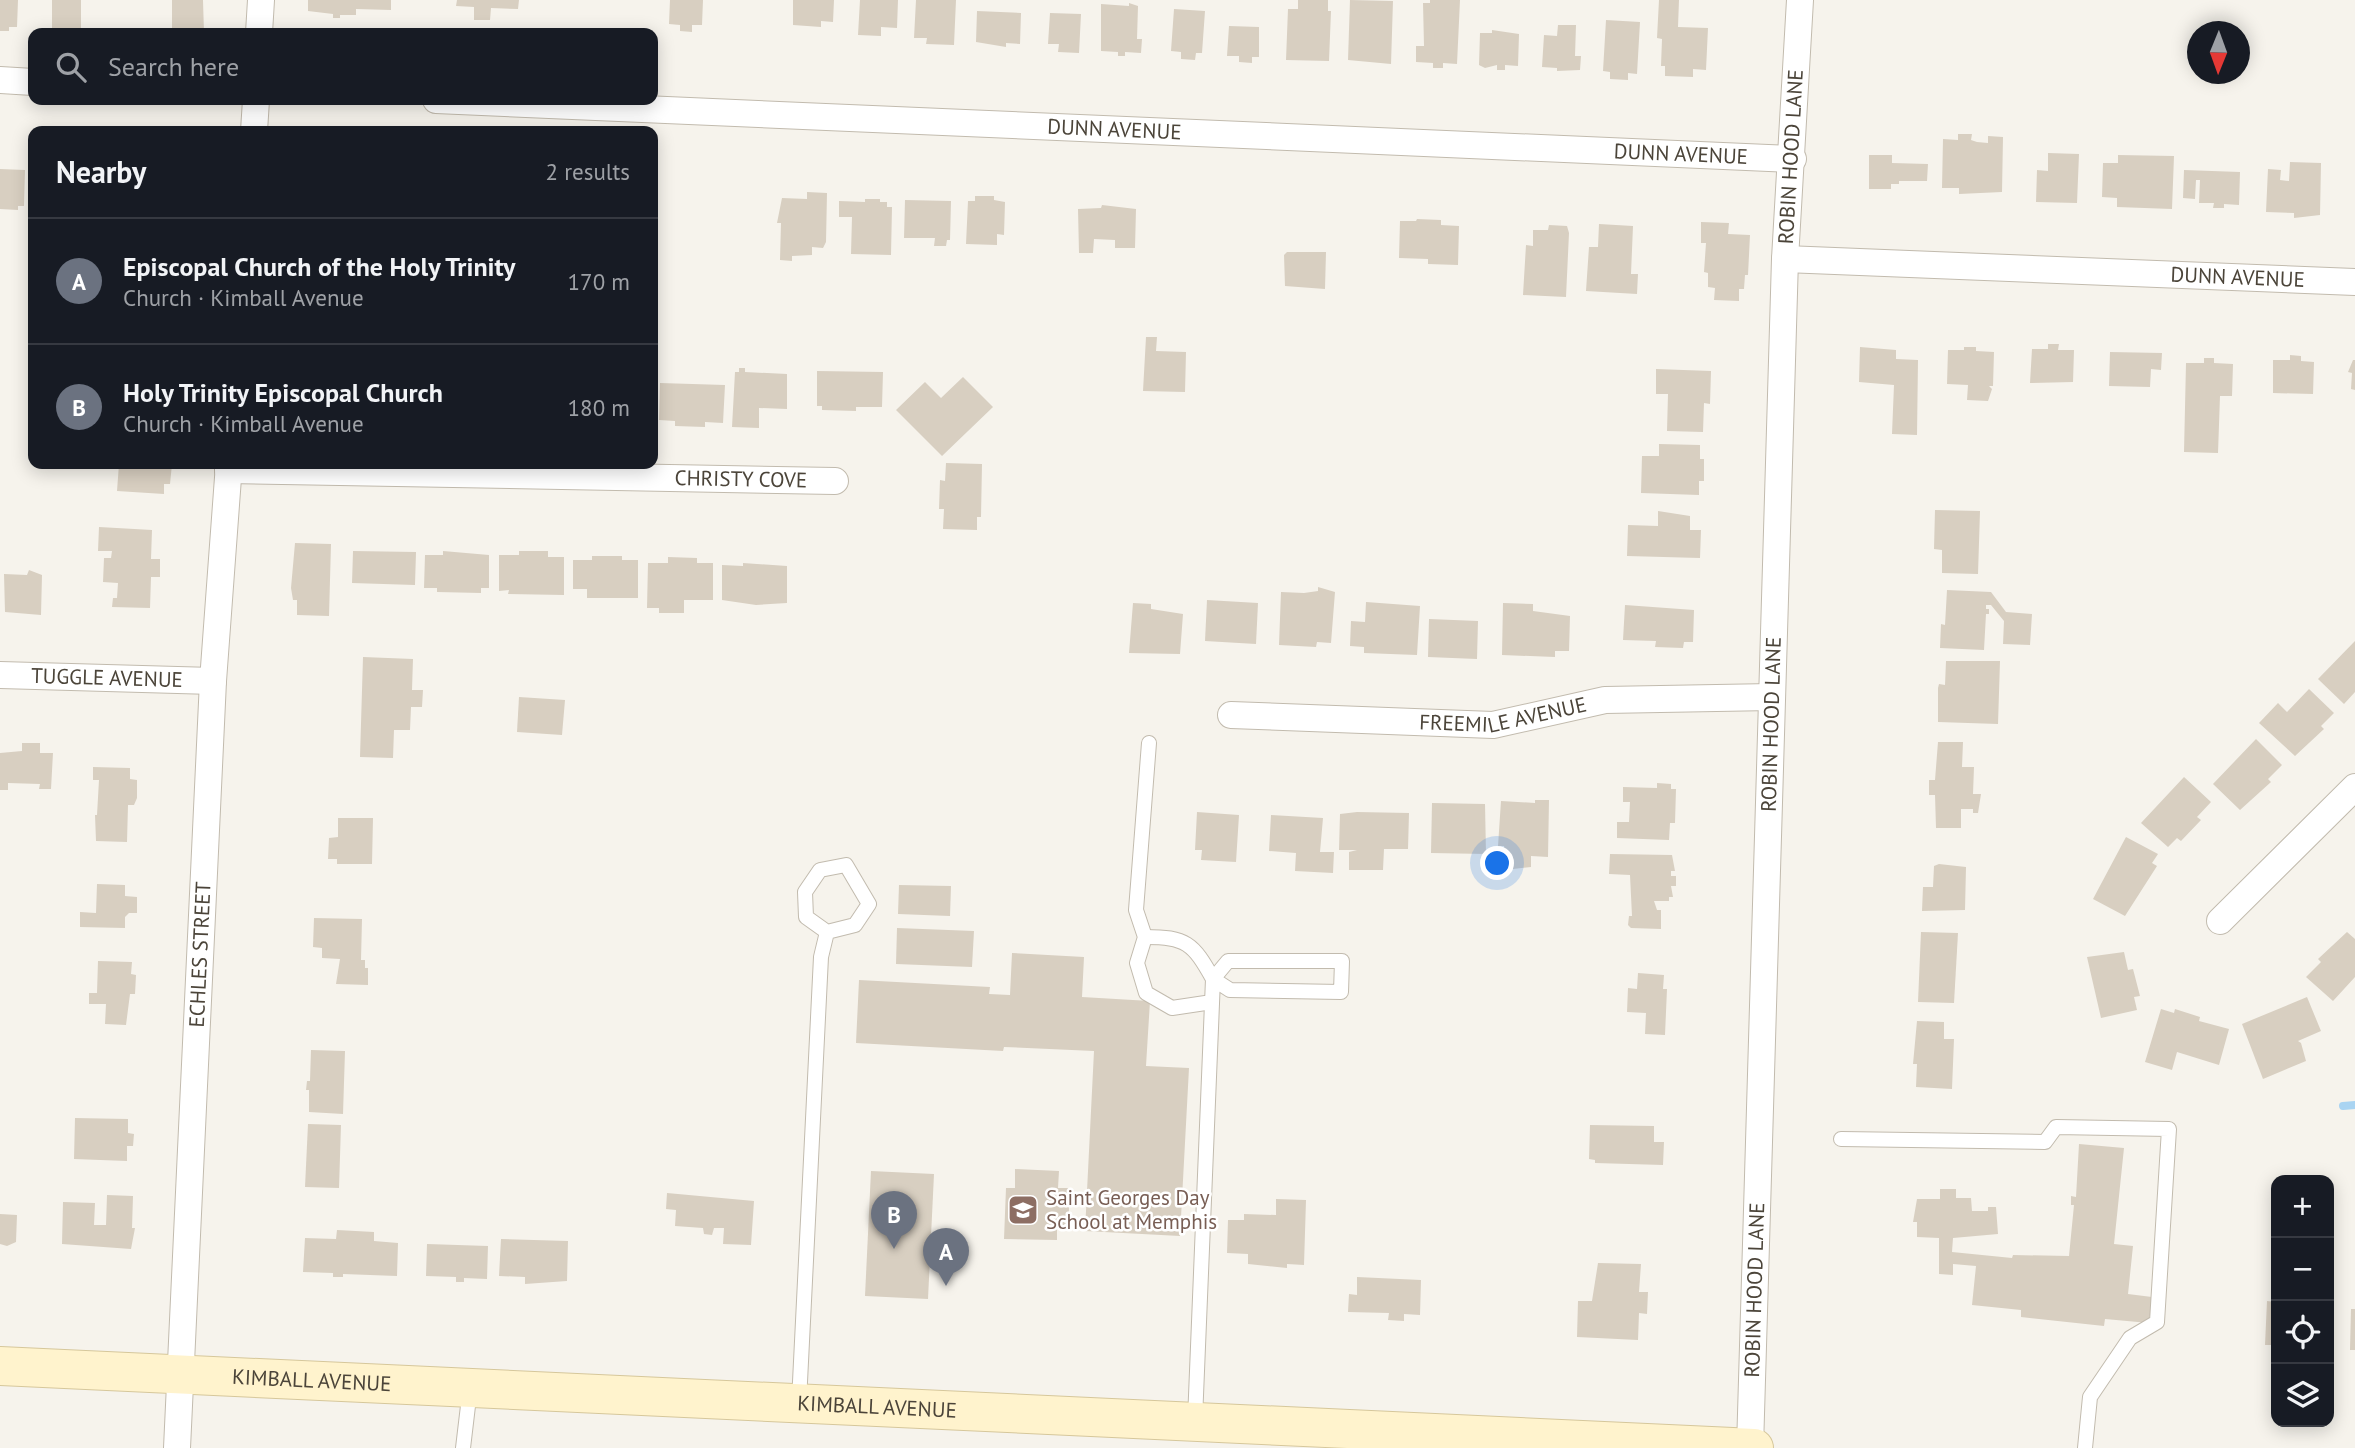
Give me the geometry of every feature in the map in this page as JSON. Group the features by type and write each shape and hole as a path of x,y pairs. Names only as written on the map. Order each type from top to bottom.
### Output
{"main road":[{"name":"KIMBALL AVENUE","path":"0,1366 1752,1448"}],"street":[{"path":"259,28 261,0"},
{"name":"ROBIN HOOD LANE","path":"1752,1448 1785,259 1793,159 1800,0"},
{"path":"0,80 28,82"},
{"path":"254,126 256,105"},
{"name":"DUNN AVENUE","path":"551,105 1793,159"},
{"name":"DUNN AVENUE","path":"1785,259 2355,282"},
{"name":"ECHLES STREET","path":"177,1448 213,681 228,469"},
{"name":"CHRISTY COVE","path":"315,469 835,481"},
{"name":"TUGGLE AVENUE","path":"0,675 213,681"},
{"name":"FREEMILE AVENUE","path":"1231,716 1493,726 1605,700 1772,697"},
{"path":"2220,921 2355,787"}],"lane":[{"path":"1149,743 1136,910 1145,937 1137,963 1146,993 1172,1008 1212,1002"},
{"path":"846,865 869,904 855,925 827,933 806,917 805,892 820,870 846,865"},
{"path":"799,1403 821,957 827,933"},
{"path":"1145,937 1178,937 1200,956 1213,979 1230,990 1341,992 1342,961 1228,961 1213,979 1195,1422"},
{"path":"1841,1139 2045,1142 2056,1127 2169,1129 2157,1322 2130,1338 2090,1397 2085,1448"},
{"path":"463,1448 471,1388"}],"building":[{"path":"0,0 18,0 17,27 9,27 9,31 0,31"},
{"path":"52,0 81,0 81,28 52,28"},
{"path":"172,0 203,0 204,28 172,28"},
{"path":"308,0 391,0 391,10 356,9 356,15 333,18 333,14 308,11"},
{"path":"457,0 519,0 518,9 491,8 490,20 474,20 474,7 456,6"},
{"path":"670,0 703,0 702,25 692,25 692,32 680,31 680,25 669,24"},
{"path":"793,0 834,0 833,22 821,21 821,27 793,25"},
{"path":"860,0 898,0 897,28 881,27 881,36 858,35"},
{"path":"916,0 956,0 954,45 926,44 927,38 914,38"},
{"path":"1298,0 1328,0 1328,11 1331,11 1329,61 1286,60 1288,9 1298,9"},
{"path":"1350,0 1393,1 1391,64 1348,60"},
{"path":"1430,0 1460,0 1457,64 1443,63 1443,68 1433,68 1433,63 1416,62 1416,46 1424,46 1423,3 1430,3"},
{"path":"1659,0 1679,0 1678,27 1708,28 1706,70 1693,69 1693,77 1665,76 1665,66 1661,66 1662,39 1657,38"},
{"path":"1129,3 1138,6 1137,39 1142,39 1141,53 1125,52 1125,56 1118,56 1118,52 1101,51 1101,4 1129,6"},
{"path":"1174,9 1205,11 1202,53 1196,53 1195,60 1181,59 1181,52 1171,51"},
{"path":"977,11 1021,13 1020,44 1006,43 1006,47 976,42"},
{"path":"1050,13 1081,14 1079,53 1058,52 1059,44 1048,44"},
{"path":"1606,20 1640,22 1637,74 1628,73 1628,80 1610,79 1610,72 1603,71"},
{"path":"1558,25 1576,25 1575,56 1581,56 1580,70 1557,71 1557,68 1542,67 1544,35 1557,36"},
{"path":"1229,26 1259,27 1259,57 1252,57 1252,63 1239,62 1239,56 1227,56"},
{"path":"1492,30 1519,34 1518,66 1505,65 1505,70 1497,70 1497,65 1485,68 1479,65 1480,33 1492,33"},
{"path":"1958,134 1972,134 1971,140 1988,143 1988,136 2003,137 2002,192 1959,194 1959,188 1942,188 1943,139 1958,140"},
{"path":"2048,153 2079,154 2077,203 2036,202 2037,170 2048,171"},
{"path":"1869,155 1892,155 1892,163 1928,164 1927,181 1899,181 1899,184 1891,184 1891,189 1869,189"},
{"path":"2118,155 2174,156 2172,209 2117,207 2117,198 2102,197 2103,163 2118,163"},
{"path":"2290,162 2321,163 2320,215 2294,218 2294,213 2266,212 2268,169 2281,170 2280,180 2289,181"},
{"path":"0,169 25,170 24,206 18,206 18,210 0,209"},
{"path":"2184,170 2240,172 2239,205 2224,204 2224,208 2213,208 2214,203 2199,203 2200,180 2196,180 2195,199 2183,198"},
{"path":"807,192 827,193 826,242 823,248 812,247 812,255 792,256 792,261 780,260 781,223 777,223 782,198 807,199"},
{"path":"975,196 994,196 994,200 1005,202 1004,235 997,234 997,245 966,244 968,201 975,201"},
{"path":"865,199 880,199 880,202 887,202 887,207 892,207 891,255 851,254 852,217 839,217 839,201 865,202"},
{"path":"905,200 951,201 950,240 947,240 946,246 934,246 935,238 904,238"},
{"path":"1102,205 1136,209 1135,248 1115,248 1115,240 1094,239 1093,253 1079,253 1078,209 1101,208"},
{"path":"1441,220 1441,225 1459,226 1458,265 1428,264 1428,259 1399,258 1400,221"},
{"path":"1701,222 1729,223 1728,234 1750,235 1748,275 1745,275 1744,289 1739,289 1739,301 1714,300 1715,288 1708,287 1708,273 1704,272 1706,243 1701,243"},
{"path":"1599,224 1633,226 1631,274 1638,274 1637,294 1586,291 1589,247 1598,247"},
{"path":"1549,225 1567,226 1569,233 1566,297 1523,295 1526,245 1533,246 1533,230 1548,230"},
{"path":"1287,252 1326,252 1325,289 1285,286 1284,255"},
{"path":"1146,337 1157,337 1156,351 1186,352 1185,392 1143,391"},
{"path":"2048,344 2059,344 2058,350 2074,350 2073,382 2030,383 2032,349 2048,349"},
{"path":"1860,347 1896,350 1896,359 1918,360 1917,435 1892,434 1894,385 1859,382"},
{"path":"1964,347 1994,352 1993,386 1989,386 1992,389 1988,401 1967,400 1968,385 1947,384 1948,350 1964,350"},
{"path":"2110,352 2162,353 2161,370 2151,369 2150,387 2109,386"},
{"path":"2290,355 2301,356 2301,361 2314,362 2313,394 2273,393 2273,360 2290,360"},
{"path":"2204,358 2214,358 2214,363 2233,364 2232,396 2220,396 2218,453 2184,452 2186,363 2204,363"},
{"path":"2353,360 2355,390 2351,389 2352,373 2348,372"},
{"path":"739,368 745,368 745,372 787,374 787,409 759,408 759,428 732,427 735,372 739,372"},
{"path":"1656,369 1711,371 1710,404 1704,403 1703,432 1667,431 1668,394 1656,394"},
{"path":"817,371 883,372 882,407 856,407 856,411 822,410 822,406 817,406"},
{"path":"963,377 993,407 942,456 896,410 925,382 941,398"},
{"path":"660,383 725,385 723,423 705,422 705,427 675,426 675,421 659,420"},
{"path":"1659,444 1700,445 1700,459 1704,459 1704,481 1699,481 1699,495 1641,493 1642,456 1659,456"},
{"path":"946,463 982,464 981,517 977,517 977,530 943,529 944,509 939,509 940,480 945,481"},
{"path":"119,469 172,469 170,484 164,484 164,494 117,491"},
{"path":"1935,510 1980,511 1978,574 1942,573 1942,550 1934,549"},
{"path":"1658,511 1690,516 1690,530 1701,530 1700,558 1627,556 1628,525 1658,526"},
{"path":"99,527 152,530 151,559 160,559 160,577 151,577 150,608 112,607 113,598 117,598 118,583 103,582 104,558 111,558 112,551 98,551"},
{"path":"295,543 331,544 329,616 297,615 297,600 293,600 291,588"},
{"path":"353,551 416,552 415,585 352,583"},
{"path":"443,551 489,555 489,588 481,588 481,593 437,592 437,588 424,588 425,555 443,555"},
{"path":"519,551 548,551 548,557 564,557 564,595 508,594 509,590 499,591 499,555 519,555"},
{"path":"592,556 622,556 622,560 638,560 638,598 587,598 587,589 573,589 573,560 592,560"},
{"path":"668,557 697,558 697,563 713,563 713,600 684,600 684,613 659,613 659,608 647,608 648,563 668,563"},
{"path":"743,563 787,566 787,603 756,605 722,600 722,565 743,566"},
{"path":"29,570 42,575 41,615 5,612 4,574 27,575"},
{"path":"1318,587 1335,592 1331,643 1317,642 1316,647 1279,645 1281,592 1304,593 1318,591"},
{"path":"1947,590 1991,592 2006,612 2032,614 2030,645 2003,644 2004,621 1991,605 1986,605 1989,614 1986,614 1984,650 1940,648 1941,624 1945,625"},
{"path":"1207,600 1258,603 1256,644 1205,641"},
{"path":"1366,602 1420,606 1417,655 1364,653 1364,647 1350,646 1351,621 1365,622"},
{"path":"1133,603 1151,604 1151,609 1183,614 1180,654 1129,653"},
{"path":"1503,603 1533,604 1533,611 1570,616 1569,651 1555,651 1555,657 1502,655"},
{"path":"1625,605 1694,610 1693,642 1684,642 1683,648 1655,647 1656,641 1623,640"},
{"path":"1429,619 1478,621 1477,659 1428,657"},
{"path":"2355,641 2355,692 2344,704 2318,679"},
{"path":"363,657 413,659 412,690 423,690 422,707 411,707 410,730 394,730 393,758 360,757"},
{"path":"1946,661 2000,661 1998,724 1938,722 1938,688 1939,684 1945,685"},
{"path":"2309,689 2334,713 2321,726 2324,729 2295,756 2259,723 2278,703 2287,712"},
{"path":"519,697 565,700 562,735 517,732"},
{"path":"2256,739 2282,765 2268,779 2271,782 2240,810 2213,784"},
{"path":"1938,742 1963,742 1962,767 1974,767 1973,794 1981,794 1978,813 1973,813 1973,809 1961,809 1961,828 1936,828 1935,795 1929,795 1929,780 1935,780"},
{"path":"22,743 40,743 40,753 53,753 51,789 39,789 40,784 8,783 8,790 0,790 0,753 22,751"},
{"path":"93,767 130,768 130,779 137,780 137,798 134,805 128,805 127,842 96,841 95,815 99,780 93,780"},
{"path":"2184,777 2211,802 2197,817 2201,820 2181,841 2177,838 2168,847 2141,823"},
{"path":"1657,783 1671,784 1671,789 1676,789 1675,823 1670,823 1669,840 1617,838 1617,822 1629,822 1630,802 1623,802 1623,787 1657,788"},
{"path":"1535,800 1549,800 1548,857 1531,856 1531,867 1513,869 1513,865 1507,865 1504,846 1498,846 1501,801 1535,803"},
{"path":"1432,803 1485,804 1486,854 1431,853"},
{"path":"1197,812 1239,815 1236,862 1201,860 1202,850 1195,850"},
{"path":"1409,813 1408,849 1384,849 1383,870 1349,870 1349,852 1357,850 1339,850 1340,814"},
{"path":"1271,815 1323,818 1320,852 1334,852 1333,873 1295,871 1296,853 1269,851"},
{"path":"338,818 373,818 372,864 337,864 337,859 328,859 329,838 338,837"},
{"path":"2126,837 2158,854 2152,863 2157,866 2125,916 2093,899"},
{"path":"1610,854 1672,855 1675,871 1671,871 1671,876 1676,876 1676,886 1671,886 1673,897 1669,897 1669,901 1654,901 1657,910 1661,910 1661,929 1631,928 1628,925 1629,916 1632,916 1630,875 1609,874"},
{"path":"1939,864 1966,867 1965,910 1922,911 1923,887 1933,887 1934,866"},
{"path":"97,884 125,885 125,896 137,897 137,913 129,913 125,917 125,928 80,927 80,912 96,913"},
{"path":"899,885 951,886 950,916 898,914"},
{"path":"314,918 362,919 361,960 365,960 365,968 368,968 368,985 336,984 340,959 322,958 322,948 313,947"},
{"path":"897,928 974,931 972,967 896,964"},
{"path":"1921,932 1958,933 1954,1003 1918,1002"},
{"path":"2347,932 2355,939 2355,977 2333,1001 2306,977 2321,962 2318,959"},
{"path":"2124,952 2128,970 2133,969 2140,996 2134,997 2137,1010 2101,1018 2087,957"},
{"path":"1012,953 1084,957 1082,997 1150,1001 1146,1066 1189,1068 1180,1236 1085,1231 1094,1051 1004,1047 1003,1051 856,1043 859,980 990,987 989,994 1010,995"},
{"path":"98,961 132,962 131,974 136,975 135,994 130,994 126,1025 105,1024 106,1004 89,1004 89,993 97,993"},
{"path":"1638,973 1664,975 1663,989 1667,989 1665,1035 1645,1034 1646,1013 1627,1012 1628,988 1637,989"},
{"path":"2307,997 2321,1031 2298,1041 2306,1061 2263,1079 2242,1024"},
{"path":"2161,1009 2174,1013 2175,1009 2200,1017 2199,1021 2229,1029 2219,1065 2177,1052 2172,1070 2145,1062"},
{"path":"1917,1021 1944,1022 1944,1039 1954,1039 1952,1089 1916,1087 1917,1064 1913,1064"},
{"path":"311,1050 345,1051 343,1114 309,1112 309,1090 306,1090 307,1081 310,1081"},
{"path":"75,1118 128,1119 128,1133 134,1134 133,1146 127,1146 127,1161 74,1159"},
{"path":"308,1124 341,1125 339,1188 305,1187"},
{"path":"1590,1125 1654,1126 1654,1142 1664,1142 1663,1165 1595,1163 1595,1160 1589,1159"},
{"path":"2079,1144 2124,1148 2114,1244 2133,1246 2128,1294 2152,1297 2149,1323 2105,1319 2104,1326 2021,1317 2021,1310 1972,1305 1976,1266 1953,1264 1953,1275 1939,1274 1939,1238 1917,1237 1917,1222 1913,1222 1917,1199 1940,1199 1940,1189 1956,1189 1956,1198 1971,1198 1972,1211 1988,1211 1988,1207 1996,1207 1998,1234 1953,1238 1952,1252 2012,1258 2013,1255 2069,1256 2074,1205 2071,1205 2071,1196 2076,1197"},
{"path":"1015,1169 1059,1171 1058,1188 1070,1188 1068,1228 1057,1227 1057,1240 1004,1239 1006,1188 1015,1188"},
{"path":"871,1171 934,1174 928,1299 865,1296"},
{"path":"667,1193 754,1201 751,1245 723,1244 724,1228 714,1228 712,1235 704,1234 703,1228 675,1226 676,1210 666,1209"},
{"path":"107,1195 133,1196 132,1228 135,1228 131,1249 62,1244 63,1202 95,1203 94,1225 106,1225"},
{"path":"1276,1199 1306,1200 1304,1265 1287,1264 1287,1268 1248,1264 1248,1254 1227,1253 1228,1220 1244,1220 1244,1214 1276,1215"},
{"path":"0,1214 17,1215 16,1242 7,1246 0,1244"},
{"path":"337,1230 374,1232 374,1241 398,1243 397,1276 343,1274 343,1277 333,1277 333,1273 303,1272 305,1238 336,1239"},
{"path":"501,1239 568,1241 567,1281 525,1284 525,1277 499,1276"},
{"path":"427,1244 488,1246 487,1279 464,1278 464,1282 456,1282 456,1277 426,1276"},
{"path":"1598,1263 1641,1264 1639,1292 1648,1292 1647,1314 1639,1313 1638,1340 1577,1337 1578,1301 1592,1301"},
{"path":"1357,1277 1421,1280 1420,1315 1404,1314 1404,1321 1388,1320 1389,1313 1348,1312 1349,1294 1357,1295"},
{"path":"2267,1301 2271,1301 2271,1345 2265,1345"},
{"path":"2351,1309 2355,1309 2355,1350 2350,1350"}],"waterway":[{"path":"2343,1106 2355,1105"}],"place":[{"name":"Saint Georges Day School at Memphis","path":"1023,1210"},
{"name":"Holy Trinity Episcopal Church","path":"894,1249"},
{"name":"Episcopal Church of the Holy Trinity","path":"946,1286"}]}
